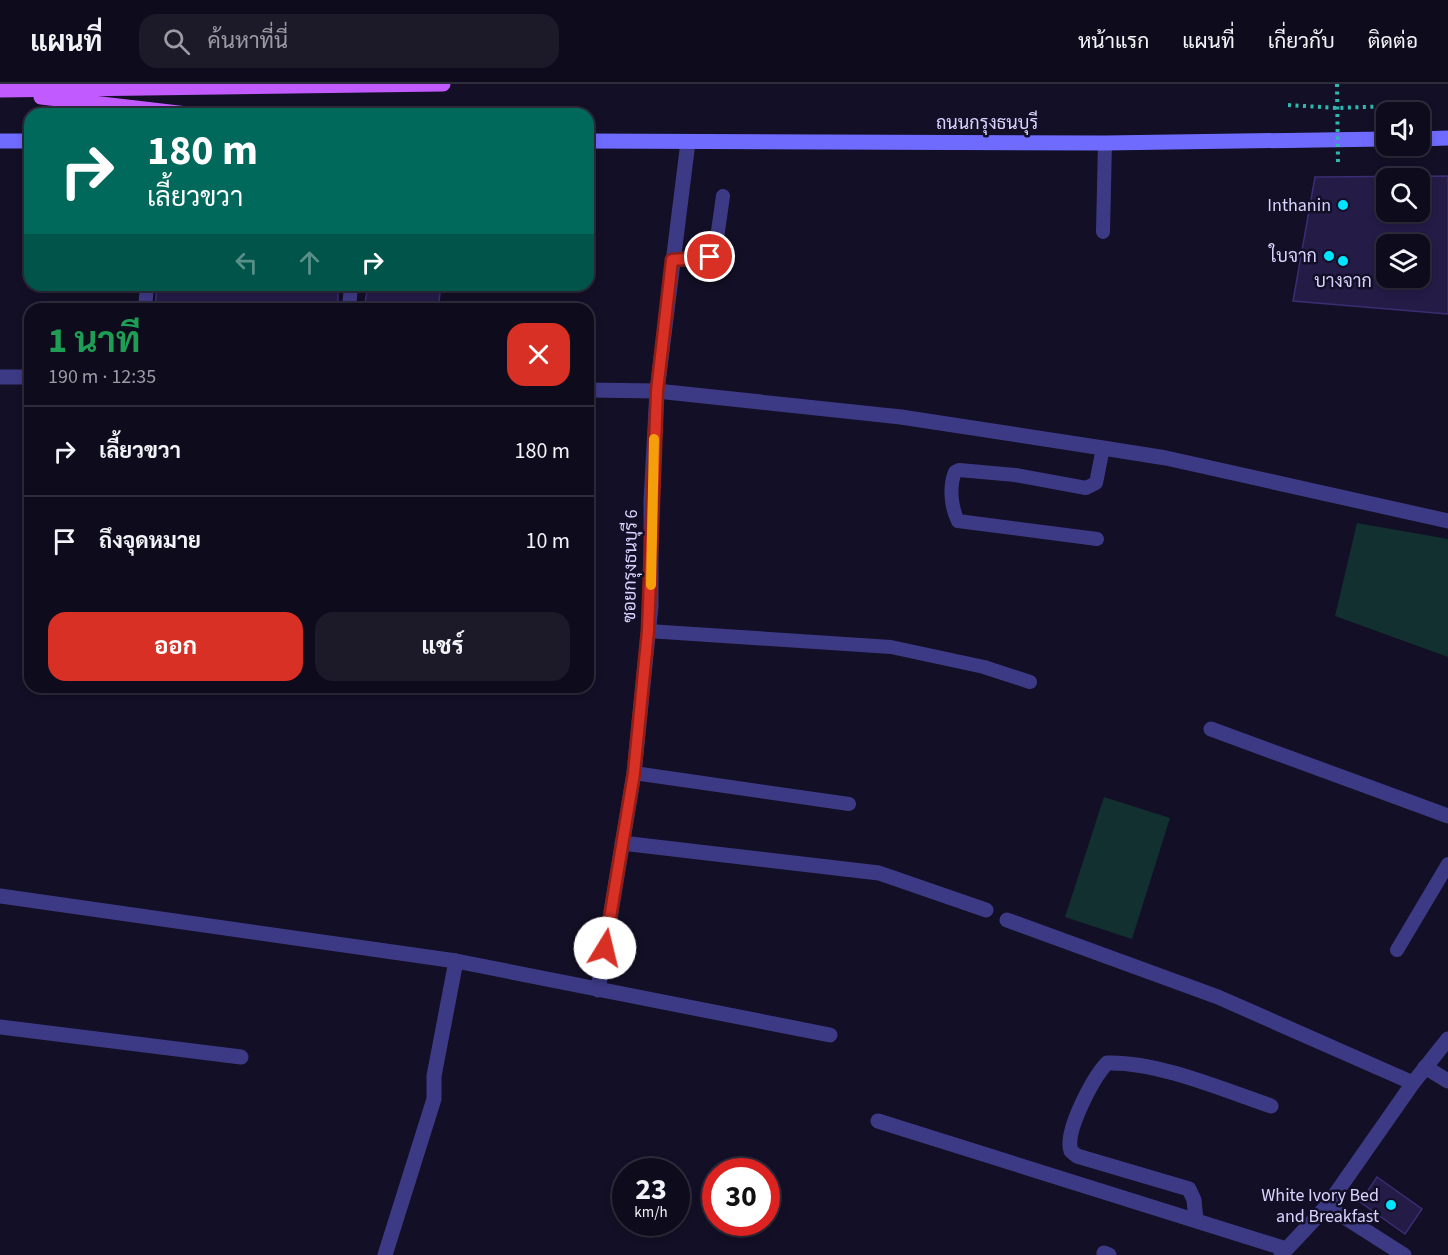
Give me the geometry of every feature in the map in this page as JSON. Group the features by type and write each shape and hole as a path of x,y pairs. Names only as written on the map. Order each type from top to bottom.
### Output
{"main road":[{"path":"0,91 443,84"},
{"path":"0,91 138,108"},
{"path":"1430,139 1448,138"},
{"name":"ถนนกรุงธนบุรี","path":"594,141 1105,143 1376,139"},
{"path":"0,141 24,141"}],"street":[{"name":"ซอยกรุงธนบุรี 6","path":"598,990 634,773 648,631 657,391 688,142"},
{"path":"0,377 24,377"},
{"path":"594,390 657,391 901,417 1166,458 1448,521"},
{"path":"1211,729 1448,816"},
{"path":"622,843 879,873 986,910"},
{"path":"0,896 456,960 830,1035"},
{"path":"1007,920 1218,997 1413,1083"},
{"path":"385,1255 434,1099 434,1076 456,960"},
{"path":"0,1027 241,1057"},
{"path":"878,1121 1196,1220 1284,1252 1327,1206 1413,1083 1448,1040"},
{"path":"1196,1220 1194,1200 1189,1189 1077,1156 1071,1151 1069,1136 1099,1072 1107,1063 1120,1062 1189,1078 1270,1106"},
{"path":"1425,1067 1448,1081"},
{"path":"1327,1206 1404,1255"}],"lane":[{"path":"1103,232 1105,143"},
{"path":"672,260 710,257 715,252 723,196"},
{"path":"1097,539 958,521 953,507 952,480 955,472 959,470 1015,475 1086,488 1096,483 1103,448"},
{"path":"648,631 891,647 984,667 1030,682"},
{"path":"634,773 849,804"},
{"path":"1397,950 1448,864"}],"path":[{"path":"1337,84 1338,162"},
{"path":"1288,105 1337,108 1376,107"}],"green space":[{"path":"1357,523 1448,539 1448,657 1335,616"},
{"path":"1104,797 1170,818 1132,939 1065,917"}],"building":[{"name":"บางจาก","path":"1430,176 1448,176 1448,314 1293,301 1315,177 1376,177 1376,222 1430,222"},
{"path":"156,291 338,291 338,303 156,303"},
{"path":"367,291 440,291 439,303 365,303"},
{"name":"White Ivory Bed and Breakfast","path":"1377,1177 1422,1209 1405,1234 1360,1202"}],"slow traffic":[{"path":"651,585 654,439"}],"place":[{"name":"Inthanin","path":"1343,205"},
{"name":"ใบจาก","path":"1329,256"},
{"name":"บางจาก","path":"1343,261"},
{"name":"White Ivory Bed and Breakfast","path":"1391,1205"}],"route":[{"path":"605,948 634,773 651,606 651,501 657,391 672,260 710,257"}]}
